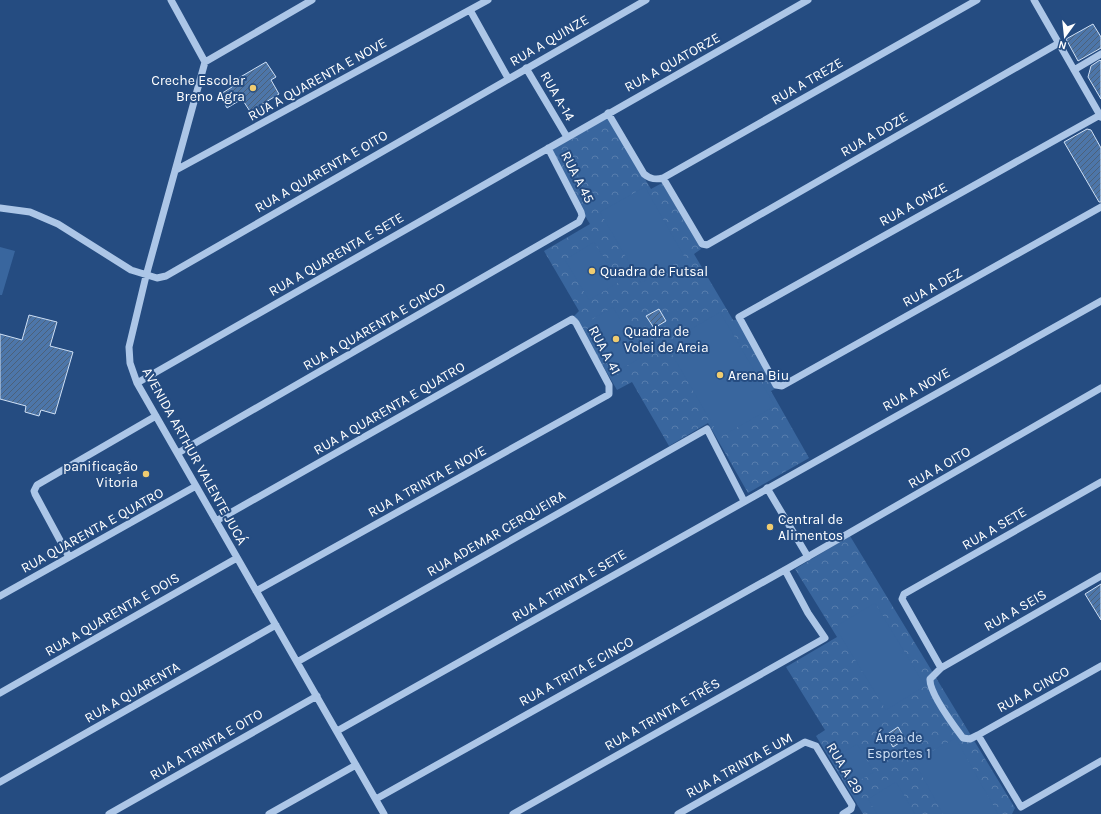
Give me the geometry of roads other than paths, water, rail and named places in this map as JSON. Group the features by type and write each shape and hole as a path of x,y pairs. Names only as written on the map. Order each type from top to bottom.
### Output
{"street":[{"path":"171,0 205,62 312,0"},
{"name":"RUA A QUINZE","path":"508,78 646,0"},
{"name":"RUA A QUATORZE","path":"548,148 808,0"},
{"name":"RUA A TREZE","path":"608,113 644,174 649,178 657,180 977,0"},
{"path":"1034,0 1100,116"},
{"name":"RUA A QUARENTA E NOVE","path":"176,170 485,1"},
{"path":"470,10 508,78"},
{"name":"RUA A DOZE","path":"663,178 702,244 707,245 1059,43"},
{"path":"1074,70 1101,54"},
{"name":"AVENIDA ARTHUR VALENTE JUCÁ","path":"205,62 128,347 130,363 136,383 384,814"},
{"name":"RUA A-14","path":"526,68 567,137"},
{"name":"RUA A QUARENTA E OITO","path":"146,276 157,278 166,276 508,78"},
{"name":"RUA A ONZE","path":"776,385 739,317 1100,116"},
{"name":"RUA A 45","path":"548,148 581,212 582,219"},
{"name":"RUA A QUARENTA E SETE","path":"136,383 548,148"},
{"name":"RUA A DEZ","path":"776,385 782,386 1101,207"},
{"path":"0,208 30,212 58,224 131,270 146,276"},
{"name":"RUA A QUARENTA E CINCO","path":"178,454 546,243 582,219"},
{"name":"RUA A NOVE","path":"744,501 1101,301"},
{"name":"RUA A 41","path":"574,320 609,386 609,394"},
{"name":"RUA A QUARENTA E QUATRO","path":"216,521 574,320"},
{"name":"RUA A OITO","path":"787,568 1101,388"},
{"name":"RUA A TRINTA E NOVE","path":"256,591 609,394"},
{"path":"69,557 34,491 38,485 156,416"},
{"name":"RUA ADEMAR CERQUEIRA","path":"297,662 685,440 708,429 744,501"},
{"name":"RUA A SETE","path":"941,668 902,599 904,594 1101,482"},
{"name":"RUA QUARENTA E QUATRO","path":"0,596 196,486"},
{"path":"767,488 808,557"},
{"name":"RUA A TRINTA E SETE","path":"337,731 744,501"},
{"name":"RUA A QUARENTA E DOIS","path":"0,693 237,558"},
{"name":"RUA A TRINTA E TRÊS","path":"513,814 825,638 808,613 787,568"},
{"name":"RUA A TRITA E CINCO","path":"376,799 787,568"},
{"name":"RUA A SEIS","path":"941,668 1101,576"},
{"name":"RUA A QUARENTA","path":"0,782 276,625"},
{"name":"RUA A CINCO","path":"978,735 1101,666"},
{"path":"941,668 930,679 930,684 935,694 963,738 970,739 978,735 1021,807 1101,761"},
{"name":"RUA A TRINTA E OITO","path":"109,814 317,696"},
{"name":"RUA A TRINTA E UM","path":"678,814 806,742 813,744"},
{"name":"RUA A 29","path":"813,744 816,746 852,807 842,814"},
{"path":"269,814 356,765"}],"place":[{"name":"Creche Escolar Breno Agra","path":"253,88"},
{"name":"Quadra de Futsal","path":"592,271"},
{"name":"Quadra de Volei de Areia","path":"616,339"},
{"name":"Arena Biu","path":"720,375"},
{"name":"panificação Vitoria","path":"146,474"},
{"name":"Central de Alimentos","path":"770,527"}],"park label":[{"name":"Área de Esportes 1","path":"899,746"}]}
